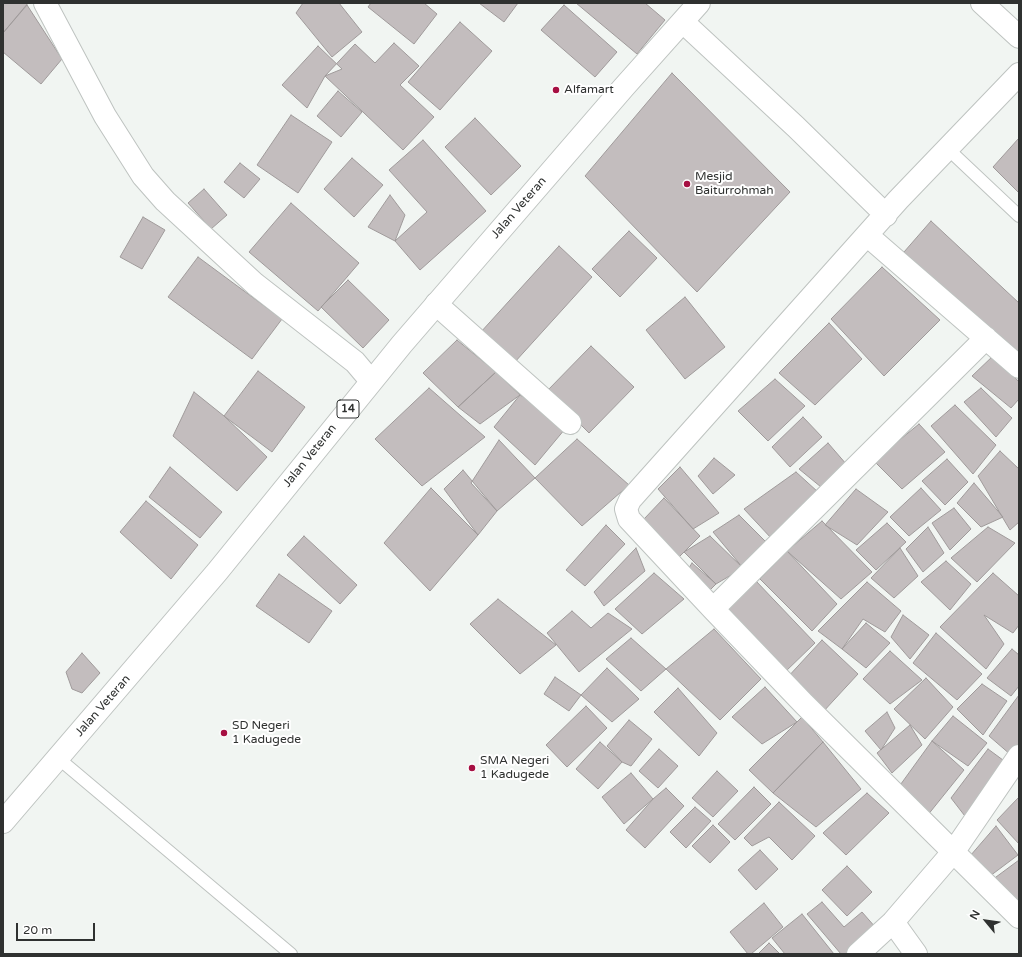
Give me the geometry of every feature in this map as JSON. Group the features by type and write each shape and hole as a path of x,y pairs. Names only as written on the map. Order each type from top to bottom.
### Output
{"main road":[{"path":"45,3 105,116 143,176 165,201 255,284 355,362 371,381"},
{"name":"Jalan Veteran","path":"3,822 217,572 371,381 436,304 624,87 699,3"},
{"path":"982,3 1019,37"},
{"path":"683,22 796,127 886,215"},
{"path":"1019,74 886,215 630,500 626,508 628,519 712,609 804,704 1019,917"},
{"path":"868,236 1019,367"},
{"path":"436,304 570,423"},
{"path":"712,609 986,338"},
{"path":"858,954 893,922 954,851 1019,756"},
{"path":"893,922 916,954"}],"lane":[{"path":"948,149 1019,216"},
{"path":"58,758 291,954"}],"building":[{"path":"3,3 28,3 3,33"},
{"path":"303,3 339,3 362,32 332,57 296,13"},
{"path":"371,3 424,3 437,14 414,44 368,7"},
{"path":"479,3 518,3 504,22"},
{"path":"576,3 645,3 665,20 637,54"},
{"path":"27,5 62,59 41,84 3,52 3,33"},
{"path":"564,5 617,52 595,77 541,30"},
{"path":"460,22 492,51 440,110 408,82"},
{"path":"394,43 419,66 400,85 434,117 403,150 325,76 355,44 375,63"},
{"path":"318,46 342,69 325,76 307,108 282,85"},
{"name":"Mesjid Baiturrohmah","path":"672,73 790,192 697,292 585,176"},
{"path":"338,91 362,112 341,137 317,116"},
{"path":"291,115 332,142 298,193 257,165"},
{"path":"475,118 521,166 491,195 445,147"},
{"path":"1019,138 1019,193 993,167"},
{"path":"423,140 486,211 420,270 395,241 427,212 389,170"},
{"path":"352,158 383,185 354,217 324,189"},
{"path":"240,163 260,179 244,198 224,182"},
{"path":"204,189 227,215 211,229 188,203"},
{"path":"390,195 405,215 395,241 368,227"},
{"path":"291,203 359,263 318,311 249,252"},
{"path":"143,217 165,230 142,269 120,257"},
{"path":"931,221 1019,303 1019,359 904,252"},
{"path":"629,231 657,258 620,297 592,269"},
{"path":"559,246 592,277 514,363 480,333"},
{"path":"198,257 282,319 252,359 168,297"},
{"path":"882,267 940,320 884,376 831,319"},
{"path":"348,280 389,320 363,348 321,307"},
{"path":"685,297 725,347 685,379 646,330"},
{"path":"829,323 862,359 815,405 779,373"},
{"path":"457,340 496,372 458,407 423,373"},
{"path":"591,346 634,387 589,433 547,391"},
{"path":"994,355 1019,382 1019,399 1011,408 972,376"},
{"path":"258,371 305,407 272,452 224,416"},
{"path":"496,372 520,395 480,424 458,407"},
{"path":"775,379 805,406 768,441 738,411"},
{"path":"429,388 485,437 422,486 375,439"},
{"path":"981,388 1012,418 996,437 964,402"},
{"path":"194,392 224,416 267,457 237,491 173,436"},
{"path":"520,395 570,423 535,465 494,427"},
{"path":"955,405 996,445 973,474 931,426"},
{"path":"803,417 822,437 790,467 772,447"},
{"path":"919,424 945,452 902,489 874,461"},
{"path":"577,439 629,485 582,526 535,478"},
{"path":"499,440 535,478 497,511 471,483"},
{"path":"828,443 847,465 821,487 799,469"},
{"path":"1000,451 1019,469 1019,522 1010,530 978,476"},
{"path":"714,458 735,475 713,494 698,476"},
{"path":"947,459 968,482 945,505 922,481"},
{"path":"170,467 222,512 200,538 149,497"},
{"path":"680,467 719,513 693,529 658,489"},
{"path":"463,470 497,511 478,535 444,489"},
{"path":"796,472 818,492 772,539 744,509"},
{"path":"974,483 1003,517 981,527 957,503"},
{"path":"431,488 478,535 430,591 384,543"},
{"path":"921,488 941,510 909,536 890,517"},
{"path":"856,489 888,512 857,545 825,525"},
{"path":"664,498 700,536 678,558 644,519"},
{"path":"146,501 198,545 171,579 120,532"},
{"path":"954,508 971,529 950,550 932,523"},
{"path":"739,515 770,546 743,568 713,532"},
{"path":"822,521 872,572 841,599 787,551"},
{"path":"887,523 906,542 876,570 856,550"},
{"path":"606,525 625,544 585,586 566,570"},
{"path":"928,527 944,553 923,572 906,549"},
{"path":"988,527 1015,543 977,582 951,558"},
{"path":"304,536 357,585 340,604 287,555"},
{"path":"710,536 743,568 716,584 684,552"},
{"path":"636,548 645,571 604,606 594,592"},
{"path":"900,548 918,576 894,598 871,578"},
{"path":"787,551 837,604 812,631 760,579"},
{"path":"946,561 971,584 950,610 921,582"},
{"path":"692,563 716,584 708,592 687,571"},
{"path":"654,573 684,599 642,634 615,609"},
{"path":"993,573 1019,596 1019,625 1013,633 984,615 1004,644 986,669 940,627"},
{"path":"279,574 332,611 309,643 256,606"},
{"path":"755,580 815,643 784,673 722,612"},
{"path":"867,582 901,611 885,632 863,619 842,649 818,631"},
{"path":"498,599 556,645 520,674 470,624"},
{"path":"572,611 591,628 608,613 632,629 579,672 547,633"},
{"path":"903,615 929,635 910,659 891,637"},
{"path":"866,623 890,643 866,668 842,649"},
{"path":"714,629 761,679 720,720 666,669"},
{"path":"936,633 982,674 957,700 913,663"},
{"path":"631,638 666,669 641,691 606,659"},
{"path":"822,640 858,674 822,713 786,679"},
{"path":"1012,649 1019,655 1019,686 1011,696 987,678"},
{"path":"890,651 922,680 890,704 863,679"},
{"path":"82,653 100,673 82,693 72,689 66,672"},
{"path":"607,668 639,699 612,722 581,695"},
{"path":"555,677 581,695 569,711 544,694"},
{"path":"926,678 953,707 925,739 894,709"},
{"path":"982,684 1007,701 983,735 957,709"},
{"path":"765,687 797,722 762,744 732,717"},
{"path":"678,688 717,733 699,756 654,712"},
{"path":"1019,695 1019,744 1011,755 989,736"},
{"path":"586,706 607,728 567,767 546,745"},
{"path":"887,712 895,728 881,750 865,731"},
{"path":"953,716 987,743 968,766 932,741"},
{"path":"802,717 823,742 773,793 749,770"},
{"path":"629,720 652,739 631,766 622,762 607,746"},
{"path":"910,725 922,745 892,773 877,753"},
{"path":"932,741 964,770 927,816 898,788"},
{"path":"600,742 622,762 598,789 576,769"},
{"path":"823,742 861,789 816,827 773,793"},
{"path":"659,749 678,766 658,788 639,771"},
{"path":"988,749 1007,763 968,820 951,798"},
{"path":"717,771 738,791 713,817 692,798"},
{"path":"631,773 653,799 624,824 602,797"},
{"path":"754,787 771,804 735,840 718,824"},
{"path":"666,788 684,806 645,848 626,830 653,799"},
{"path":"867,793 889,813 846,855 823,833"},
{"path":"1019,797 1019,844 997,820"},
{"path":"779,802 815,836 792,860 769,837 752,846 744,838"},
{"path":"695,807 711,821 686,848 670,832"},
{"path":"713,825 730,842 710,863 692,846"},
{"path":"996,826 1018,855 990,876 970,856"},
{"path":"760,850 778,869 756,890 738,870"},
{"path":"1019,860 1019,902 992,880"},
{"path":"847,866 872,892 847,916 822,890"},
{"path":"822,902 844,927 862,912 876,928 846,954 841,954 807,914"},
{"path":"764,903 783,927 751,954 748,954 730,932"},
{"path":"802,914 834,954 785,954 772,938"},
{"path":"769,943 780,954 758,954"}],"place":[{"name":"Alfamart","path":"556,90"},
{"name":"Mesjid Baiturrohmah","path":"687,184"},
{"name":"SD Negeri 1 Kadugede","path":"224,733"},
{"name":"SMA Negeri 1 Kadugede","path":"472,768"}]}
